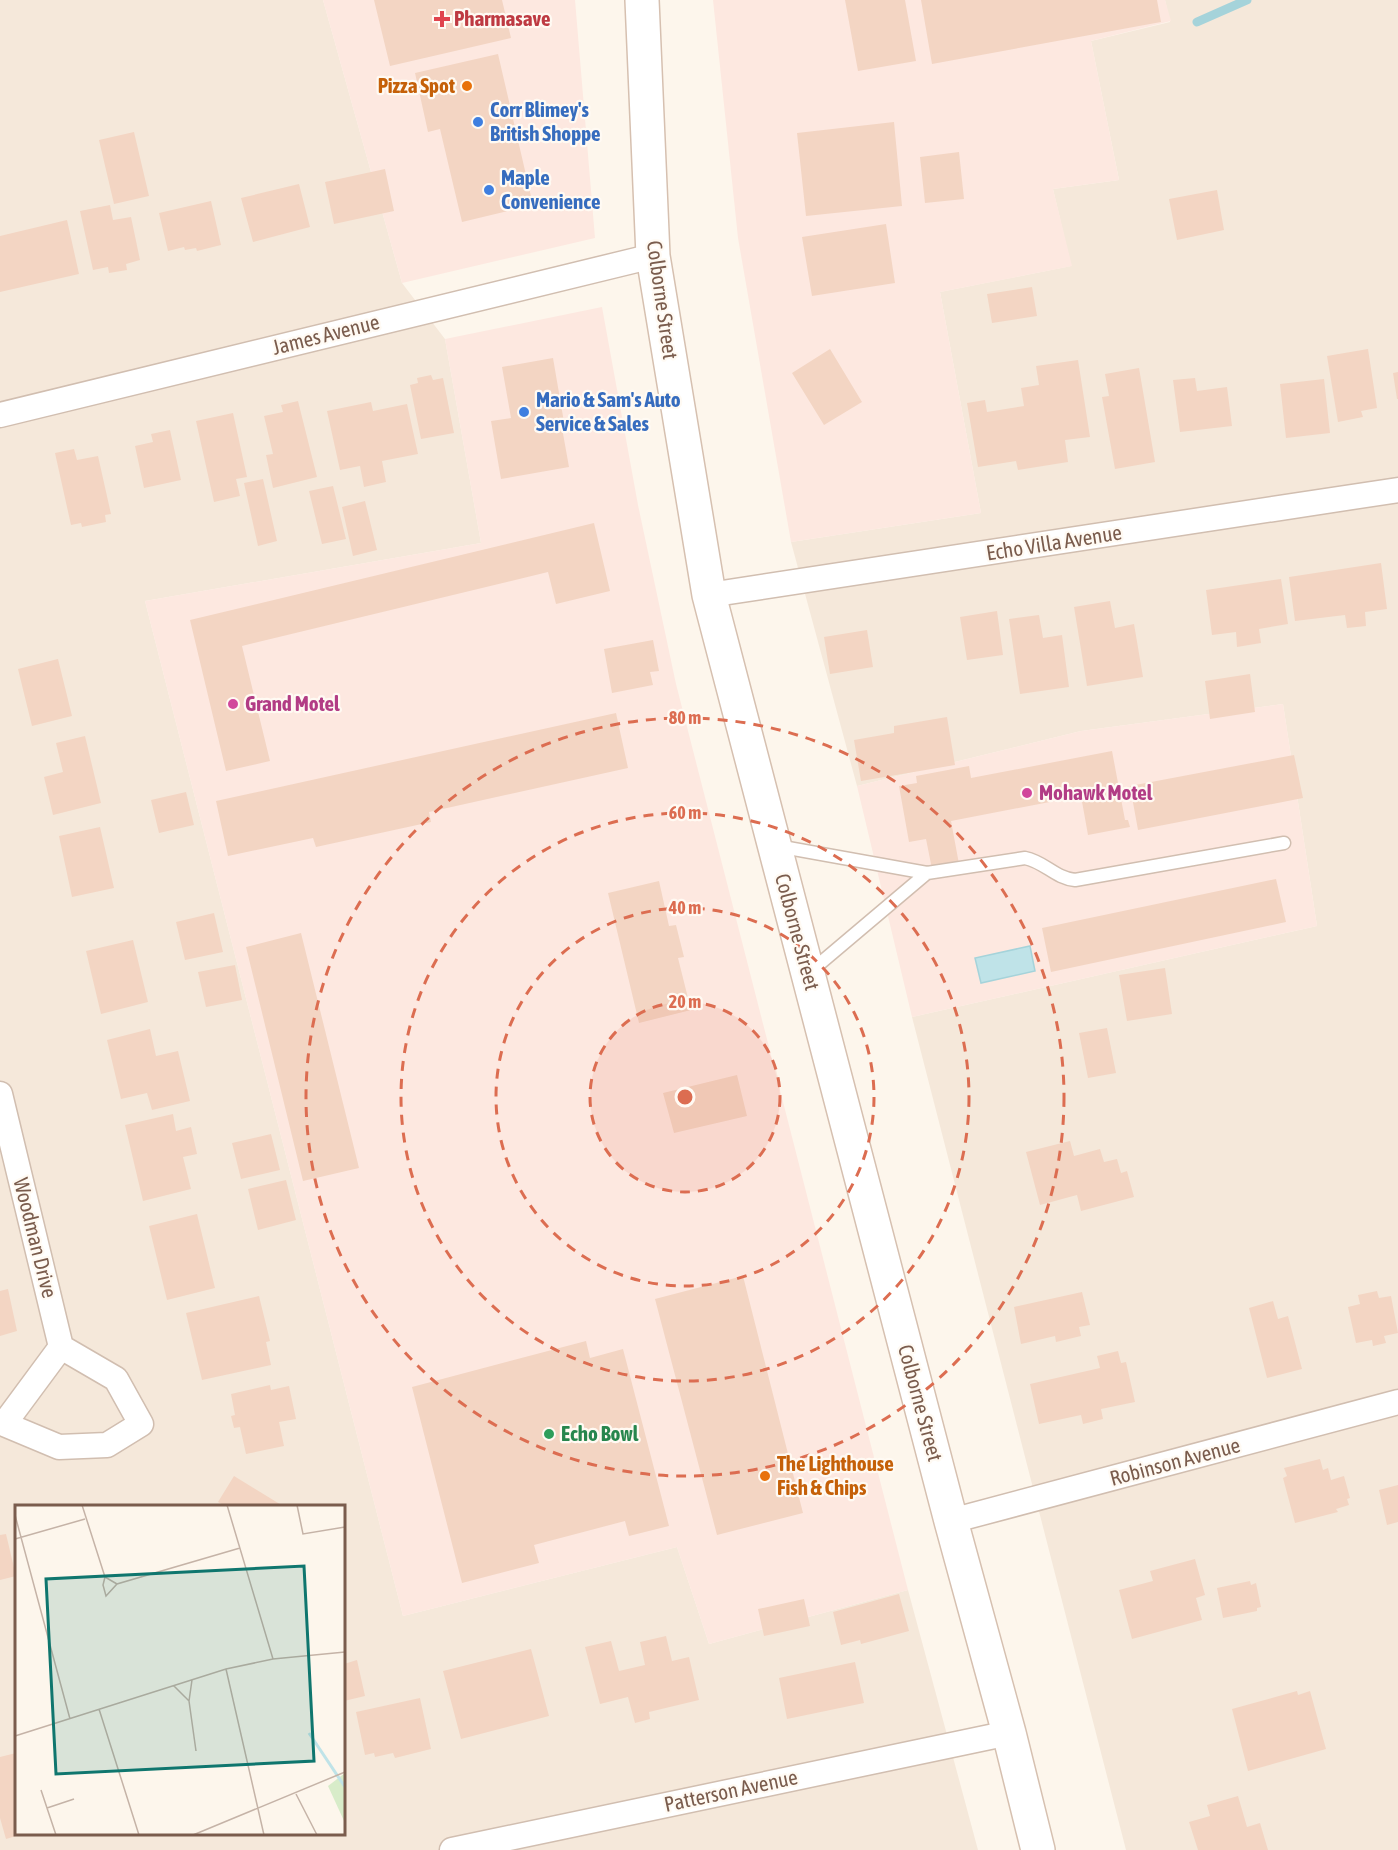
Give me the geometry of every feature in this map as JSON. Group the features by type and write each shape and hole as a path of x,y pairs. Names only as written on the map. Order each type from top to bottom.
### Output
{"main road":[{"name":"Colborne Street","path":"642,0 653,256 709,595 1038,1850"}],"street":[{"name":"James Avenue","path":"0,415 653,256"},
{"name":"Echo Villa Avenue","path":"709,595 1398,490"},
{"name":"Woodman Drive","path":"0,1094 61,1347"},
{"path":"61,1347 116,1379 141,1424 107,1445 59,1447 2,1425 61,1347"},
{"name":"Robinson Avenue","path":"951,1521 1398,1402"},
{"name":"Patterson Avenue","path":"452,1850 1009,1733"}],"lane":[{"path":"775,845 927,873 1025,858 1040,863 1063,879 1075,880 1284,843"},
{"path":"808,974 927,873"}],"shaded area":[{"path":"0,0 323,0 402,283 445,339 481,543 145,601 403,1616 677,1547 709,1644 908,1590 978,1850 0,1850"},
{"path":"323,0 575,0 595,238 402,283"},
{"path":"713,0 1165,0 1171,21 1091,41 1119,180 1053,189 1072,266 940,292 981,513 791,542 738,238"},
{"path":"1165,0 1398,0 1398,1850 1126,1850 912,1017 1317,926 1283,704 1081,731 857,786 791,542 981,513 940,292 1071,266 1053,189 1119,180 1091,41 1170,22"},
{"path":"602,307 638,505 676,684 908,1590 709,1644 677,1547 403,1616 145,601 481,543 445,339"},
{"path":"1283,704 1317,926 912,1017 857,786 1081,731"}],"water":[{"path":"1030,946 1035,971 981,983 975,958"}],"building":[{"name":"Pharmasave","path":"374,0 502,0 511,38 390,66"},
{"path":"845,0 905,0 916,61 858,71"},
{"path":"921,0 1157,0 1161,22 932,64"},
{"path":"498,54 533,205 462,222 440,129 428,132 415,73"},
{"path":"894,122 902,206 806,216 797,133"},
{"path":"134,132 149,196 114,204 99,140"},
{"path":"959,152 964,199 925,203 920,157"},
{"path":"385,169 394,211 334,224 325,182"},
{"path":"299,184 310,227 253,242 241,198"},
{"path":"1217,190 1224,230 1177,240 1169,199"},
{"path":"211,201 221,245 197,251 196,248 185,250 184,247 168,251 159,213"},
{"path":"110,205 113,220 131,217 140,260 126,264 127,270 109,273 108,267 93,270 80,211"},
{"path":"67,220 79,274 0,292 0,236"},
{"path":"886,224 895,283 812,296 802,237"},
{"path":"1032,287 1037,316 992,323 987,294"},
{"path":"830,349 862,402 824,425 792,373"},
{"path":"1368,349 1377,408 1361,411 1363,417 1338,422 1327,356"},
{"path":"553,358 569,467 501,479 491,421 511,418 502,367"},
{"path":"1078,360 1090,437 1065,440 1068,462 1018,470 1016,461 978,467 967,403 985,400 987,412 1024,406 1021,388 1039,385 1036,366"},
{"path":"1139,368 1155,462 1115,469 1102,397 1109,396 1105,374"},
{"path":"1398,372 1398,399 1397,399 1393,373"},
{"path":"431,375 433,380 443,378 454,433 421,439 410,385 418,383 417,378"},
{"path":"1195,378 1197,391 1227,387 1232,426 1180,432 1173,380"},
{"path":"1324,379 1330,433 1286,438 1280,384"},
{"path":"298,401 317,477 273,488 266,455 273,454 264,416 283,412 281,405"},
{"path":"371,402 373,411 407,404 418,454 382,461 386,482 364,487 360,466 340,470 327,411"},
{"path":"233,413 247,477 236,479 240,496 214,502 196,421"},
{"path":"170,430 181,480 144,488 135,446 153,442 151,434"},
{"path":"74,449 77,460 98,456 111,514 105,515 106,522 82,527 81,523 71,525 55,453"},
{"path":"263,479 277,541 258,546 244,483"},
{"path":"333,486 346,539 322,544 309,491"},
{"path":"365,501 377,550 353,556 342,507"},
{"name":"Grand Motel","path":"594,523 610,591 556,604 548,572 242,646 270,761 226,771 190,620"},
{"path":"1381,563 1387,609 1365,612 1366,626 1347,628 1345,615 1295,621 1289,577"},
{"path":"1281,579 1288,624 1259,629 1261,643 1237,647 1236,632 1212,635 1206,590"},
{"path":"1110,601 1115,628 1134,624 1143,677 1087,686 1074,607"},
{"path":"997,611 1003,655 967,660 960,617"},
{"path":"1039,615 1043,638 1062,635 1069,687 1020,694 1009,619"},
{"path":"867,630 873,667 830,674 824,637"},
{"path":"653,640 659,671 650,672 653,685 612,693 604,649"},
{"path":"58,659 72,716 32,726 18,669"},
{"path":"1250,674 1255,712 1210,719 1205,681"},
{"path":"616,713 628,768 429,812 431,822 316,847 313,838 228,856 216,801"},
{"path":"947,717 955,765 861,781 854,740 894,733 894,726"},
{"path":"85,736 101,803 53,815 44,777 63,772 56,743"},
{"path":"1112,751 1125,820 1128,820 1130,827 1088,835 1081,796 951,821 959,864 932,869 926,839 909,842 899,786 917,783 916,776 969,766 971,778"},
{"path":"1294,755 1303,798 1138,830 1130,786"},
{"path":"186,792 194,825 159,833 151,800"},
{"path":"100,827 114,888 72,897 59,836"},
{"path":"1276,879 1286,922 1051,972 1042,928"},
{"path":"659,881 669,926 676,925 684,957 678,958 691,1010 639,1023 608,893"},
{"path":"214,913 223,952 185,960 176,922"},
{"path":"301,933 359,1168 303,1181 246,947"},
{"path":"133,940 148,1002 101,1014 86,951"},
{"path":"235,965 242,1000 206,1007 198,972"},
{"path":"1165,968 1172,1014 1127,1021 1119,975"},
{"path":"1107,1028 1116,1073 1088,1078 1079,1033"},
{"path":"150,1029 156,1056 178,1051 190,1101 152,1110 147,1093 121,1099 107,1040"},
{"path":"737,1075 747,1116 674,1133 663,1093"},
{"path":"173,1114 176,1131 191,1127 197,1154 183,1157 191,1189 143,1201 125,1125"},
{"path":"271,1134 280,1170 241,1179 232,1143"},
{"path":"1070,1141 1074,1156 1100,1149 1104,1162 1117,1159 1121,1173 1127,1171 1134,1197 1081,1211 1077,1195 1040,1205 1026,1152"},
{"path":"286,1180 296,1220 258,1230 248,1189"},
{"path":"197,1214 215,1288 167,1300 149,1226"},
{"path":"743,1276 803,1513 717,1535 655,1299"},
{"path":"8,1289 17,1331 0,1336 0,1291"},
{"path":"1377,1291 1379,1298 1391,1296 1398,1333 1384,1336 1386,1343 1373,1346 1372,1340 1356,1343 1348,1307 1360,1304 1358,1295"},
{"path":"1082,1292 1090,1325 1079,1327 1081,1336 1056,1342 1055,1336 1021,1344 1014,1307"},
{"path":"259,1296 270,1341 266,1342 271,1365 202,1380 186,1313"},
{"path":"1273,1301 1278,1319 1288,1316 1302,1369 1267,1378 1249,1308"},
{"path":"586,1341 590,1358 623,1349 669,1526 629,1536 625,1521 534,1545 539,1563 462,1583 412,1387"},
{"path":"1118,1351 1121,1363 1126,1362 1135,1402 1101,1409 1103,1419 1083,1424 1081,1415 1039,1424 1030,1384 1100,1368 1097,1356"},
{"path":"270,1385 271,1390 289,1386 296,1419 279,1422 284,1446 246,1454 240,1427 234,1428 231,1416 235,1415 231,1394"},
{"path":"1320,1459 1323,1470 1328,1468 1331,1480 1344,1476 1350,1498 1347,1499 1349,1505 1336,1509 1338,1512 1295,1523 1283,1478 1287,1476 1284,1468"},
{"path":"234,1476 281,1505 223,1505 218,1502"},
{"path":"1398,1485 1398,1522 1387,1525 1379,1490"},
{"path":"6,1534 15,1576 0,1580 0,1535"},
{"path":"1195,1559 1205,1595 1196,1598 1202,1620 1132,1639 1119,1590 1153,1581 1150,1571"},
{"path":"1250,1581 1251,1585 1256,1583 1261,1607 1257,1608 1257,1611 1223,1618 1217,1588"},
{"path":"899,1594 909,1631 861,1644 860,1640 841,1645 833,1612"},
{"path":"804,1599 810,1626 764,1636 758,1609"},
{"path":"666,1636 672,1661 689,1657 699,1700 649,1712 650,1719 635,1723 628,1697 600,1704 585,1647 611,1641 619,1671 645,1665 640,1642"},
{"path":"531,1649 549,1716 461,1739 443,1671"},
{"path":"357,1660 365,1696 345,1701 345,1664"},
{"path":"855,1662 864,1703 787,1719 779,1678"},
{"path":"1297,1691 1298,1695 1310,1691 1326,1749 1248,1771 1232,1709"},
{"path":"420,1698 431,1749 395,1758 393,1753 375,1757 374,1753 365,1755 356,1712"},
{"path":"15,1753 15,1835 20,1835 6,1839 0,1818 0,1757"},
{"path":"1238,1796 1247,1827 1260,1823 1268,1850 1198,1850 1189,1822 1210,1816 1207,1805"}],"waterway":[{"path":"1197,22 1247,0"}],"place":[{"name":"Pharmasave","path":"442,19"},
{"name":"Pizza Spot","path":"467,86"},
{"name":"Corr Blimey's British Shoppe","path":"478,122"},
{"name":"Maple Convenience","path":"489,190"},
{"name":"Mario & Sam's Auto Service & Sales","path":"524,412"},
{"name":"Grand Motel","path":"233,704"},
{"name":"Mohawk Motel","path":"1027,793"},
{"name":"Echo Bowl","path":"549,1434"},
{"name":"The Lighthouse Fish & Chips","path":"765,1476"}]}
